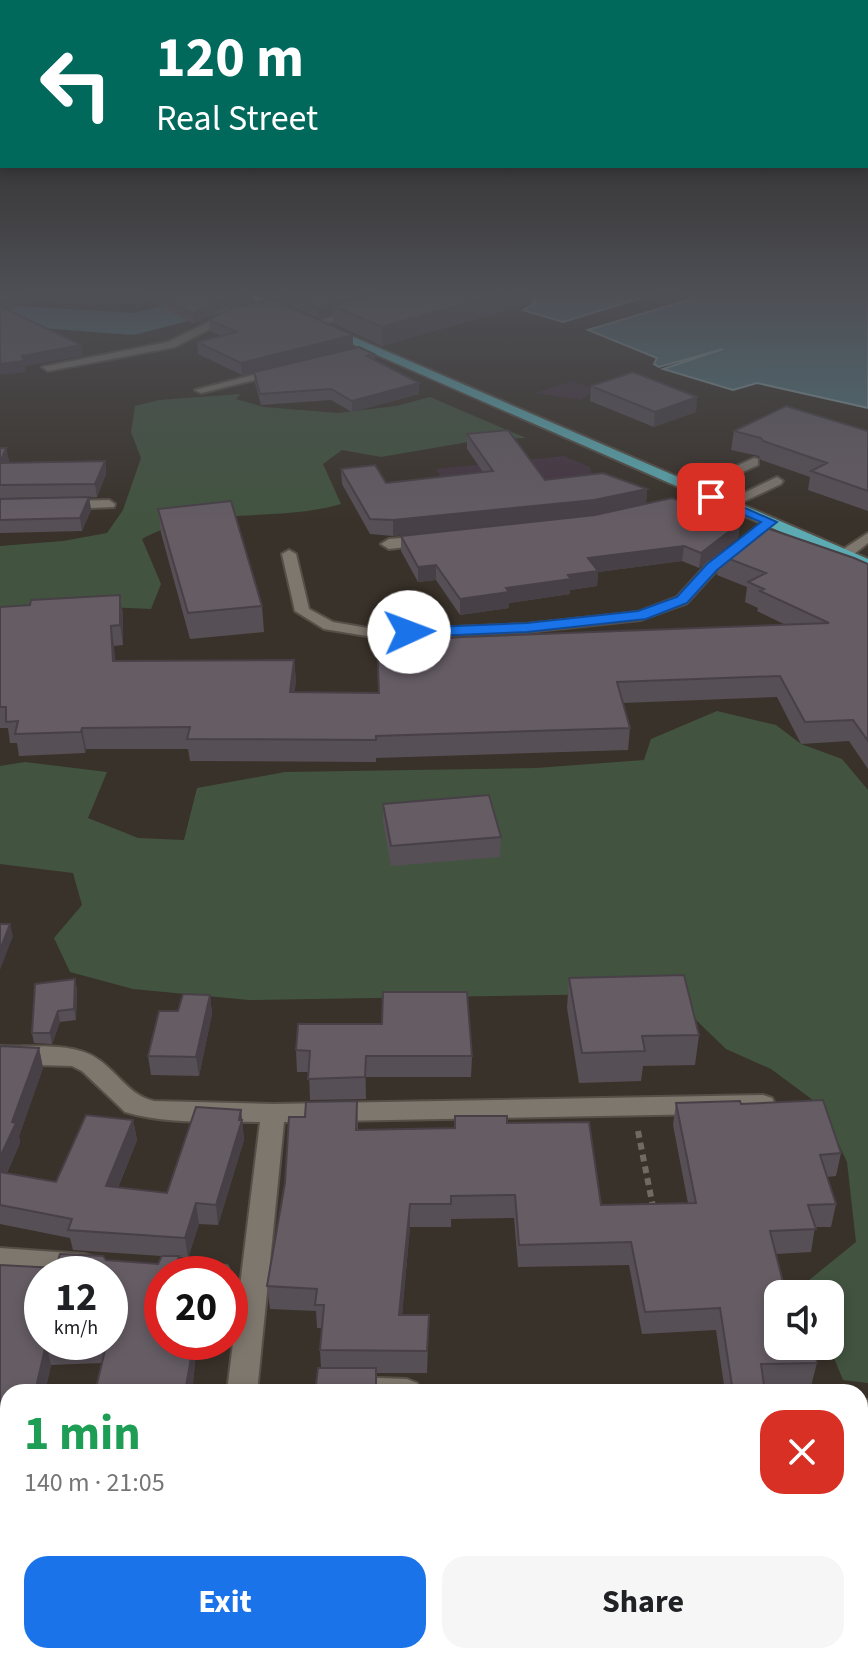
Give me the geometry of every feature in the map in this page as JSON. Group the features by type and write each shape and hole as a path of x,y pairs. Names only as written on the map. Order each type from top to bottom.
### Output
{"main road":[{"path":"420,369 868,565"}],"street":[{"path":"645,513 711,497"},
{"path":"389,544 450,538"},
{"path":"0,1055 75,1058 90,1065 134,1106 154,1110 273,1113 763,1104"},
{"path":"246,1256 273,1113"},
{"path":"0,1259 24,1261"},
{"path":"140,1269 144,1269"},
{"path":"242,1360 242,1384"}],"lane":[{"path":"201,390 289,369"},
{"path":"693,489 754,462"},
{"path":"727,504 777,481"},
{"path":"47,505 109,504"},
{"path":"289,554 302,611 329,626 379,634 527,628 640,616 682,600 712,567 771,522"},
{"path":"844,555 868,537"}],"path":[{"path":"633,1106 654,1211"}],"shaded area":[{"path":"573,381 595,390 581,400 535,393"},
{"path":"564,456 590,467 592,478 620,483 444,484 436,469"}],"green space":[{"path":"241,394 236,399 264,407 338,413 396,406 430,397 526,438 480,440 381,457 342,450 323,464 341,504 317,510 189,522 142,539 161,584 151,609 0,607 0,546 63,541 107,533 123,510 141,458 131,432 135,406 159,400"},
{"path":"717,711 776,725 801,744 842,759 868,790 868,1383 843,1380 835,1360 844,1360 844,1280 809,1280 856,1242 847,1162 821,1106 771,1069 726,1049 697,1021 679,993 249,1000 133,989 70,972 54,938 82,905 73,873 0,864 0,766 25,762 107,772 88,818 138,838 184,840 197,788 285,772 536,768 644,760 651,739"}],"water":[{"path":"663,369 868,369 868,408 757,383 733,390"}],"building":[{"path":"268,369 391,369 419,383 352,401 331,389 260,394 254,372"},
{"path":"633,372 697,397 655,412 591,386"},
{"path":"786,406 868,431 868,491 811,471 827,463 734,431"},
{"path":"508,430 545,480 603,473 647,489 594,500 393,520 370,519 341,469 375,465 386,483 493,471 467,434"},
{"path":"0,448 6,448 0,463"},
{"path":"105,461 95,484 0,485 0,463"},
{"path":"89,497 80,518 0,520 0,499"},
{"path":"672,498 740,523 701,553 684,546 588,558 598,571 568,575 571,579 506,588 509,592 460,599 436,565 418,567 401,536 595,515"},
{"path":"231,501 262,606 188,613 158,509"},
{"path":"758,525 868,564 868,741 853,720 805,722 780,676 617,682 630,728 376,736 376,740 187,739 190,727 82,728 81,732 15,734 18,721 6,722 6,707 0,707 0,607 30,605 31,600 120,595 120,625 111,626 113,661 294,660 290,692 379,693 377,644 462,637 829,623 760,591 764,589 748,582 766,573 719,555"},
{"path":"489,795 501,837 391,846 383,804"},
{"path":"0,924 10,924 0,950"},
{"path":"684,975 699,1035 642,1036 645,1051 582,1053 569,978"},
{"path":"75,979 74,1009 58,1011 50,1033 32,1033 35,984"},
{"path":"383,992 467,992 472,1056 366,1056 365,1077 308,1079 310,1051 296,1050 298,1024 382,1024"},
{"path":"183,994 210,995 196,1057 148,1056 159,1011 178,1011"},
{"path":"0,1046 39,1048 12,1122 16,1123 0,1157"},
{"path":"823,1100 841,1153 820,1155 836,1204 808,1205 816,1229 770,1231 782,1280 764,1280 764,1360 817,1360 817,1363 761,1364 764,1384 732,1384 720,1308 645,1312 631,1242 519,1245 515,1195 451,1196 451,1204 410,1204 399,1315 429,1315 427,1351 320,1350 324,1305 315,1305 317,1289 267,1286 285,1183 289,1117 305,1117 306,1102 357,1101 356,1130 455,1128 455,1116 507,1116 507,1123 589,1122 601,1205 696,1203 676,1103 740,1101 741,1104"},
{"path":"196,1107 241,1110 239,1120 242,1120 216,1205 196,1203 185,1238 68,1230 72,1219 0,1205 0,1172 56,1182 86,1115 133,1120 106,1186 167,1193"},
{"path":"60,1254 103,1256 59,1256"},
{"path":"128,1262 144,1263 144,1360 190,1360 186,1384 97,1384 103,1360 128,1360"},
{"path":"0,1265 24,1266 24,1360 42,1360 37,1384 0,1384"},
{"path":"318,1368 376,1368 376,1384 316,1384"}],"route":[{"path":"409,632 527,628 640,616 682,600 712,567 771,522 711,497"}]}
